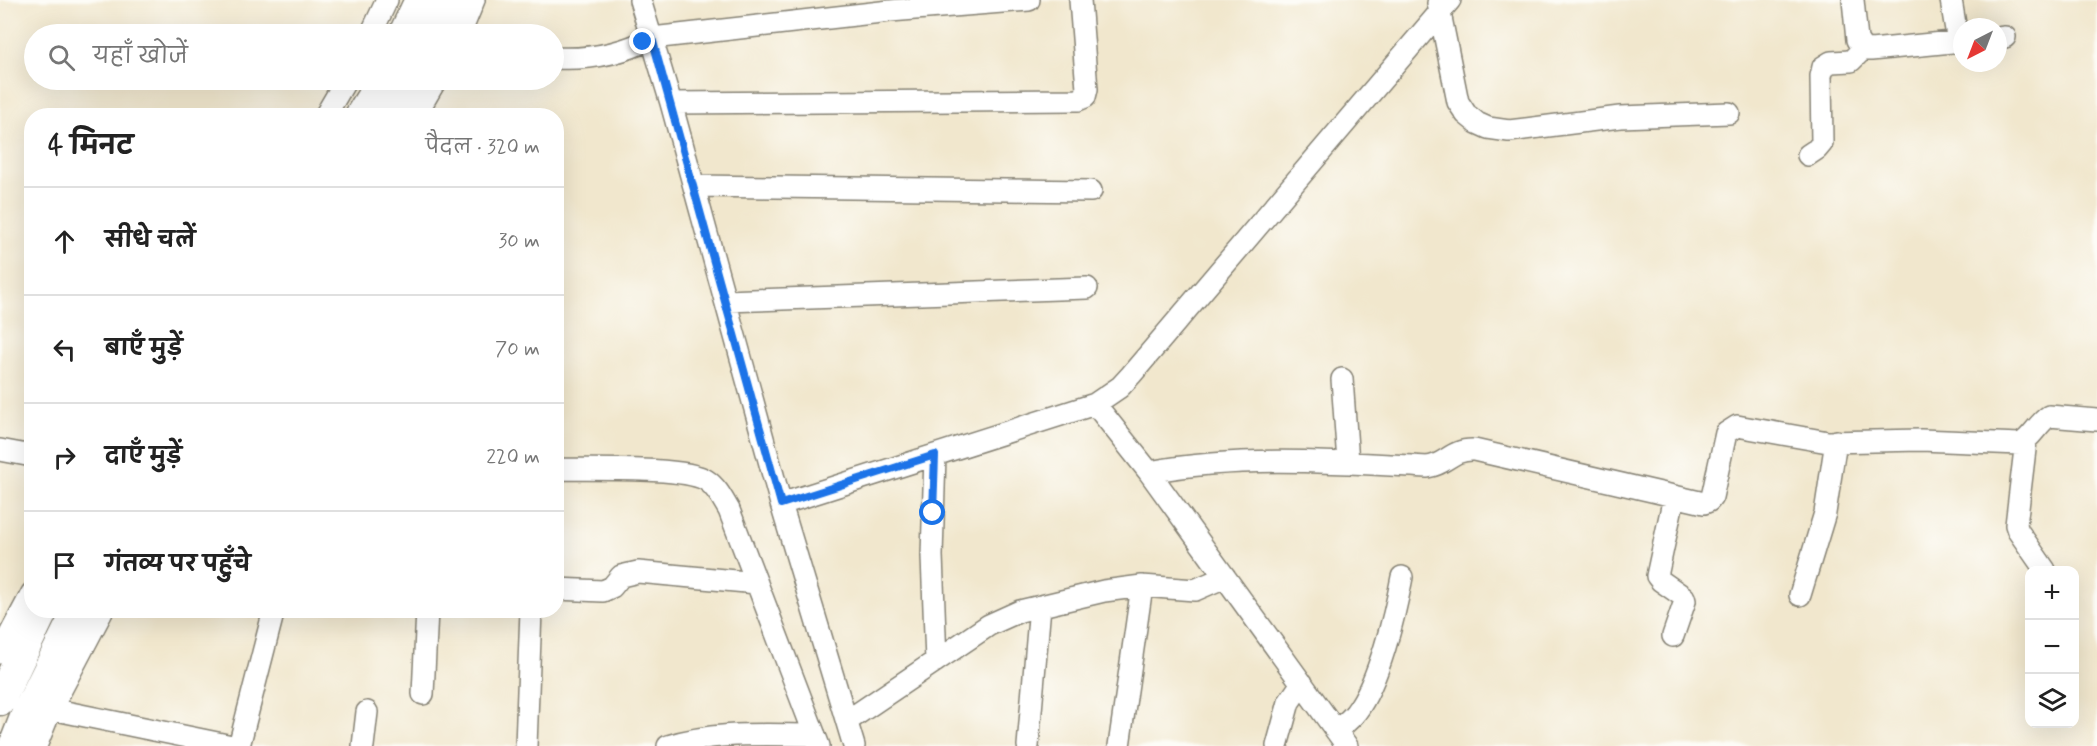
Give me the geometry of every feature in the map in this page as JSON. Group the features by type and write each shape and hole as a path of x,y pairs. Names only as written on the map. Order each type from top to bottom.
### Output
{"highway":[{"path":"409,24 420,0"},
{"path":"437,24 448,0"},
{"path":"365,108 376,90"},
{"path":"397,108 407,90"},
{"path":"0,700 39,618"},
{"path":"14,746 26,715 74,618"}],"street":[{"path":"376,24 387,0"},
{"path":"464,24 474,0"},
{"path":"640,0 648,40 671,104 781,504 854,746"},
{"path":"564,58 593,58 648,40 956,3 1029,0"},
{"path":"671,104 1078,100 1085,97 1087,89 1080,0"},
{"path":"1853,0 1857,40 1863,48 1871,50 1953,42"},
{"path":"1951,0 1955,18"},
{"path":"1442,4 1458,102 1466,114 1488,128 1509,131 1620,117 1729,113"},
{"path":"781,504 1095,404 1120,387 1442,4"},
{"path":"1808,155 1822,143 1821,76 1823,67 1831,62 1851,61 1863,48"},
{"path":"329,108 339,90"},
{"path":"420,108 430,90"},
{"path":"694,186 1091,191"},
{"path":"726,301 1087,288"},
{"path":"1341,379 1348,462"},
{"path":"1095,404 1149,472 1342,738 1370,687 1395,614 1402,577"},
{"path":"1149,472 1215,462 1348,462 1427,467 1457,452 1474,450 1704,503 1712,497 1726,433 1737,426 1815,440 1921,440 2020,444 2026,441 2040,422 2049,416 2097,420"},
{"path":"1800,595 1825,513 1836,441"},
{"path":"2026,441 2016,525 2042,566"},
{"path":"0,450 24,454"},
{"path":"935,455 932,556 936,661"},
{"path":"564,469 683,472 706,480 718,491 729,510 817,741 724,734 668,746"},
{"path":"1673,636 1685,601 1684,597 1657,576 1674,497"},
{"path":"564,589 603,591 612,587 621,576 638,572 757,583"},
{"path":"847,721 990,625 1020,611 1104,591 1142,586 1195,590 1225,577"},
{"path":"1119,746 1142,586"},
{"path":"1028,746 1040,606"},
{"path":"0,653 24,608"},
{"path":"36,746 51,710 98,618"},
{"path":"239,746 272,618"},
{"path":"423,694 427,618"},
{"path":"526,746 531,618"},
{"path":"1277,746 1289,702 1302,683"},
{"path":"51,710 232,746"},
{"path":"363,746 367,712"}],"route":[{"path":"643,42 652,38 781,504 935,455 933,513"}]}
